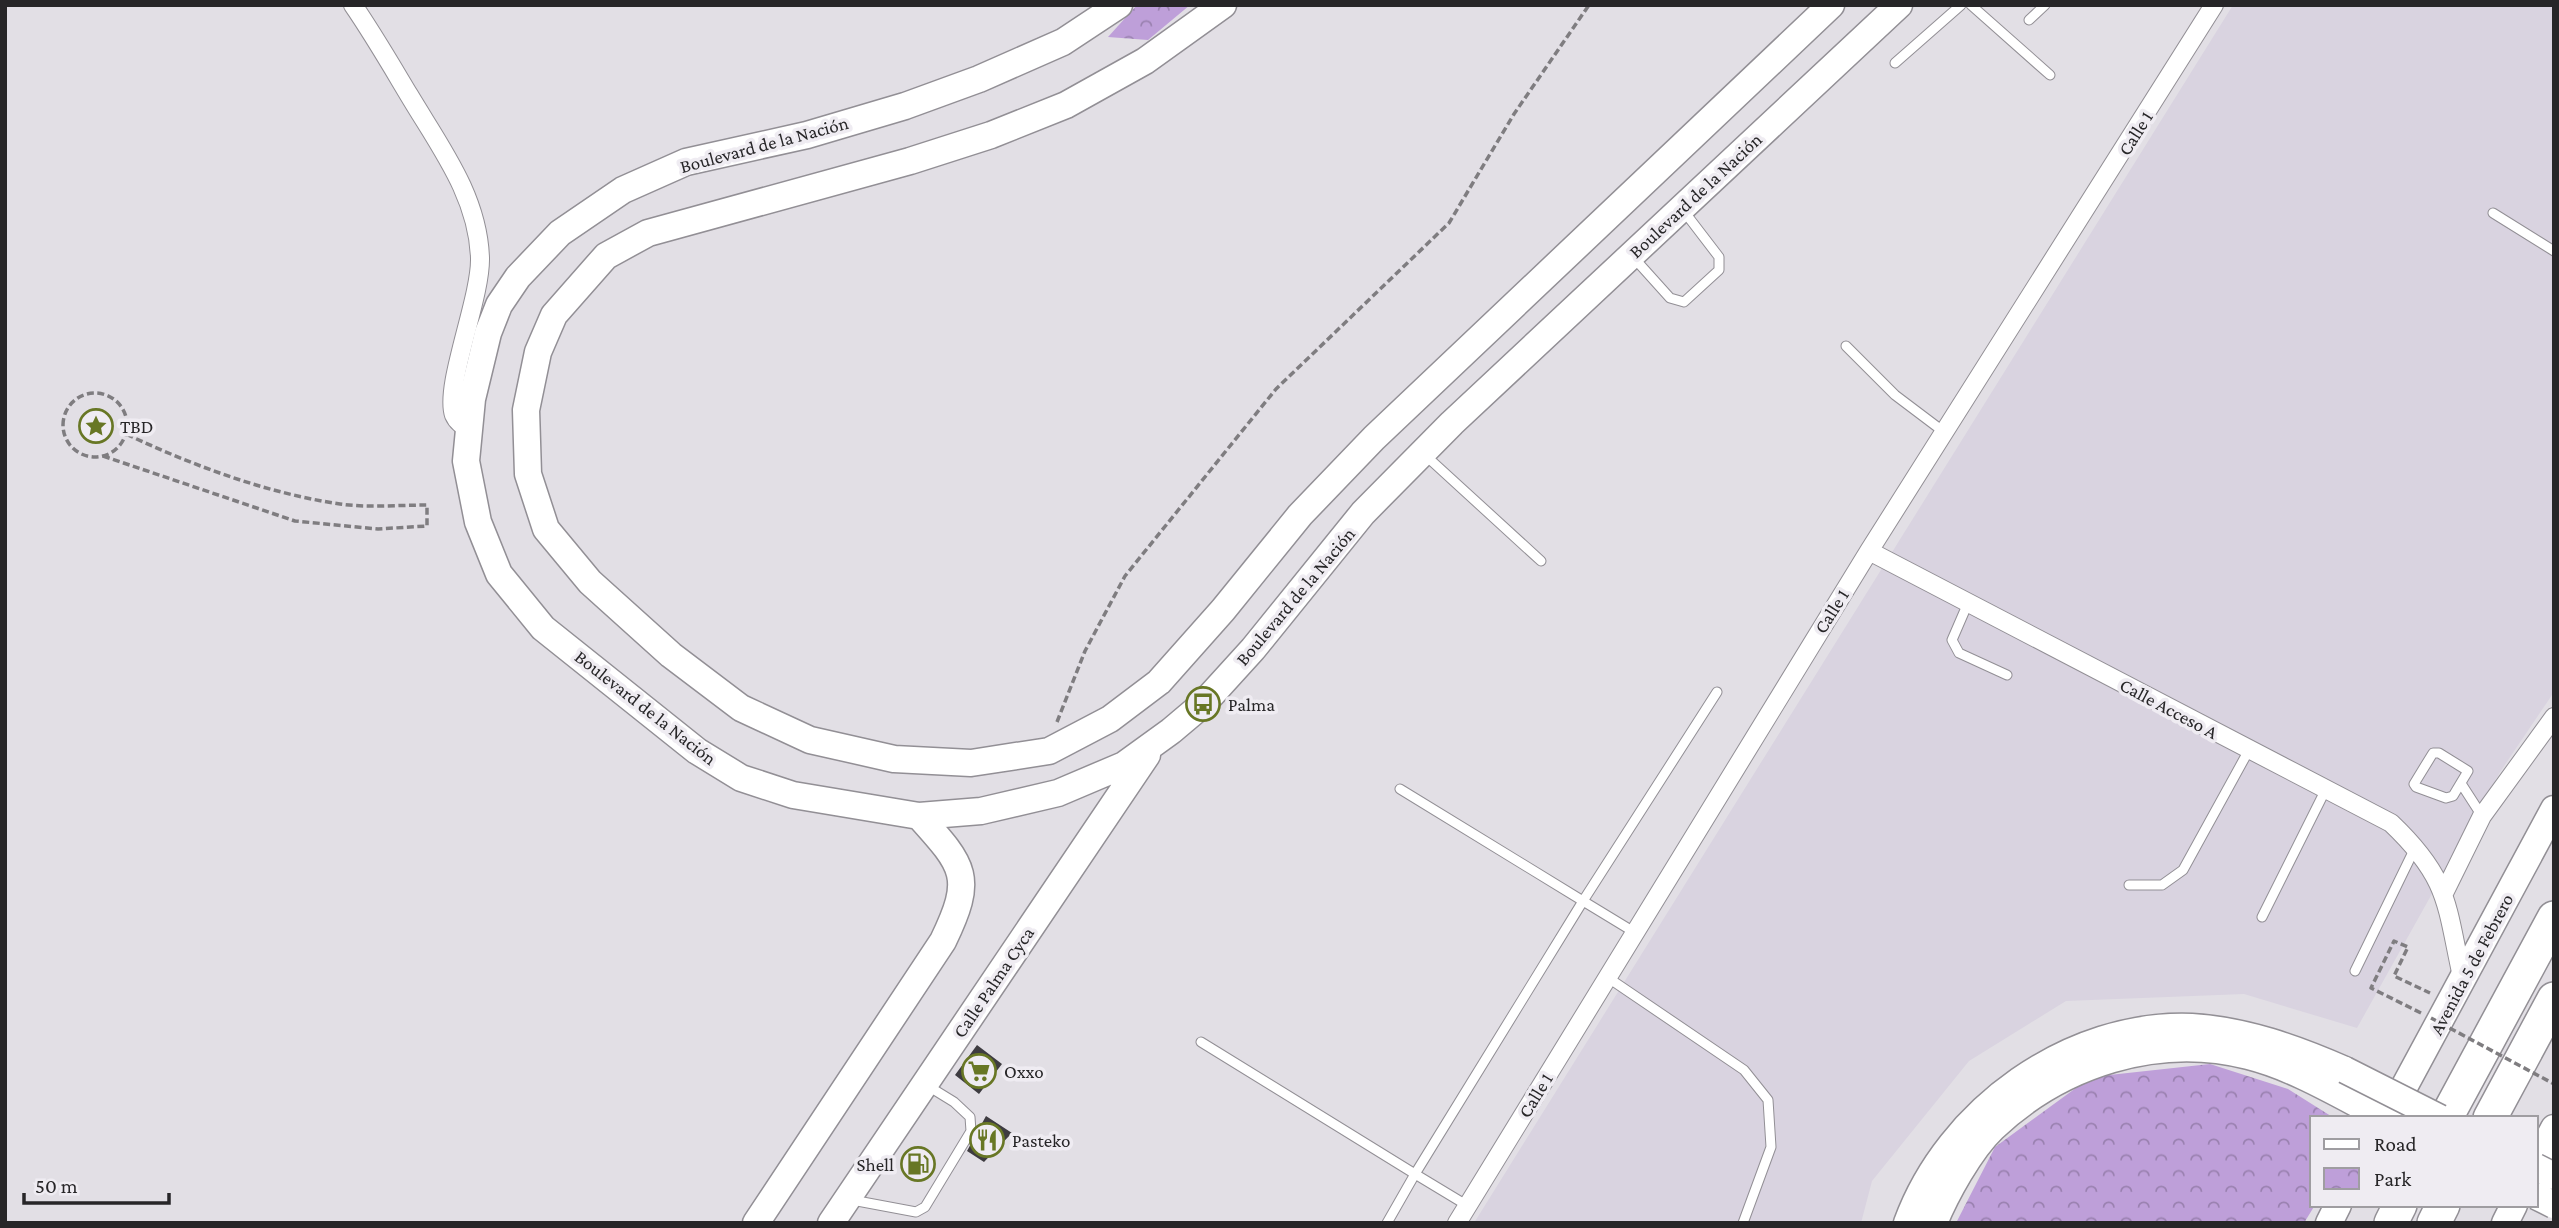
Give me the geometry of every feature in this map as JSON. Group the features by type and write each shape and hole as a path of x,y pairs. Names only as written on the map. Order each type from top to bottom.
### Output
{"highway":[{"path":"2447,1116 2554,918"},
{"path":"2491,1116 2554,999"},
{"path":"2391,1223 2399,1207"},
{"path":"2434,1223 2442,1207"}],"main road":[{"name":"Boulevard de la Nación","path":"1119,5 1063,42 954,88 807,135 686,162 623,190 560,233 518,276 499,305 488,333 472,399 466,461 478,522 499,574 543,628 697,751 741,778 793,795 919,816 981,811 1058,793 1124,765 1203,704 1253,649 1363,513 1422,453 1899,5"},
{"path":"1223,5 1145,61 1054,110 910,161 648,233 606,256 554,314 538,352 526,410 528,474 546,529 590,582 671,655 741,708 810,740 894,759 959,762 1049,751 1110,719 1158,682 1223,610 1300,514 1374,438 1831,5"},
{"path":"1602,223 1632,255"},
{"name":"Calle Palma Cyca","path":"831,1223 1157,741"},
{"name":"Avenida 5 de Febrero","path":"2387,1116 2554,809"},
{"path":"756,1223 943,941 960,906 963,886 954,858 919,816"},
{"path":"1907,1223 1917,1195 1938,1161 1991,1102 2038,1070 2102,1039 2146,1029 2192,1027 2240,1034 2283,1045 2340,1082 2383,1116"},
{"path":"1934,1223 1957,1178 1992,1129 2039,1092 2090,1065 2144,1051 2195,1049 2248,1056 2285,1069 2340,1082 2434,1116"},
{"path":"2538,1160 2554,1128"},
{"path":"2538,1165 2554,1175"},
{"path":"2538,1197 2554,1205"},
{"path":"2329,1223 2338,1207"},
{"path":"2505,1223 2513,1207"}],"street":[{"path":"353,5 442,149 465,191 474,215 480,271 457,378 453,410 459,423 469,429"},
{"name":"Calle 1","path":"1457,1223 1869,551 2214,5"},
{"name":"Calle Acceso A","path":"1869,551 2391,823 2432,867 2444,893 2448,1001"},
{"path":"2444,893 2482,816 2554,717"}],"lane":[{"path":"1895,63 1961,5"},
{"path":"1971,5 2050,75"},
{"path":"2029,20 2045,5"},
{"path":"1632,255 1670,298 1684,302 1719,270 1719,257 1682,208"},
{"path":"2493,213 2554,251"},
{"path":"1846,346 1895,395 1944,432"},
{"path":"1422,453 1542,561"},
{"path":"1968,603 1952,640 1959,653 2007,676"},
{"path":"1387,1223 1583,901 1717,692"},
{"path":"2129,885 2162,885 2183,870 2249,750"},
{"path":"2439,752 2468,771 2462,785 2453,796 2446,798 2416,788 2414,784 2428,756 2439,752"},
{"path":"2462,785 2482,816"},
{"path":"1400,789 1634,932"},
{"path":"2262,917 2326,789"},
{"path":"2355,971 2416,847"},
{"path":"1607,977 1744,1070 1768,1100 1771,1147 1743,1223"},
{"path":"1201,1042 1468,1206"},
{"path":"847,1199 916,1212 925,1207 971,1131 970,1117 954,1101 924,1084"}],"path":[{"path":"1049,751 1060,712 1085,651 1125,576 1276,389 1449,223 1514,114 1589,5"},
{"path":"103,456 118,448 126,434 126,417 118,402 104,394 87,394 72,402 64,416 64,433 72,448 86,456 103,456 295,521 378,528 427,526 427,505 342,505 241,481 175,457 126,434"},
{"path":"2448,1001 2371,988 2394,941 2408,947 2394,976 2448,1001 2554,1084"}],"shaded area":[{"path":"2233,5 2554,5 2554,692 2500,772 2357,1028 2244,994 2066,1001 1969,1061 1872,1181 1861,1223 1474,1223"}],"green space":[{"path":"1137,5 1190,5 1148,40 1108,37"},
{"path":"2210,1064 2288,1089 2331,1116 2310,1116 2310,1207 2314,1207 2304,1223 1956,1223 1995,1147 2091,1077"}],"building":[{"path":"977,1045 1002,1064 979,1094 955,1075"},
{"name":"Pasteko","path":"986,1116 1012,1133 984,1162 967,1151"}],"place":[{"name":"TBD","path":"96,426"},
{"name":"Palma","path":"1203,704"},
{"name":"Oxxo","path":"979,1071"},
{"name":"Pasteko","path":"987,1140"},
{"name":"Shell","path":"918,1164"}]}
